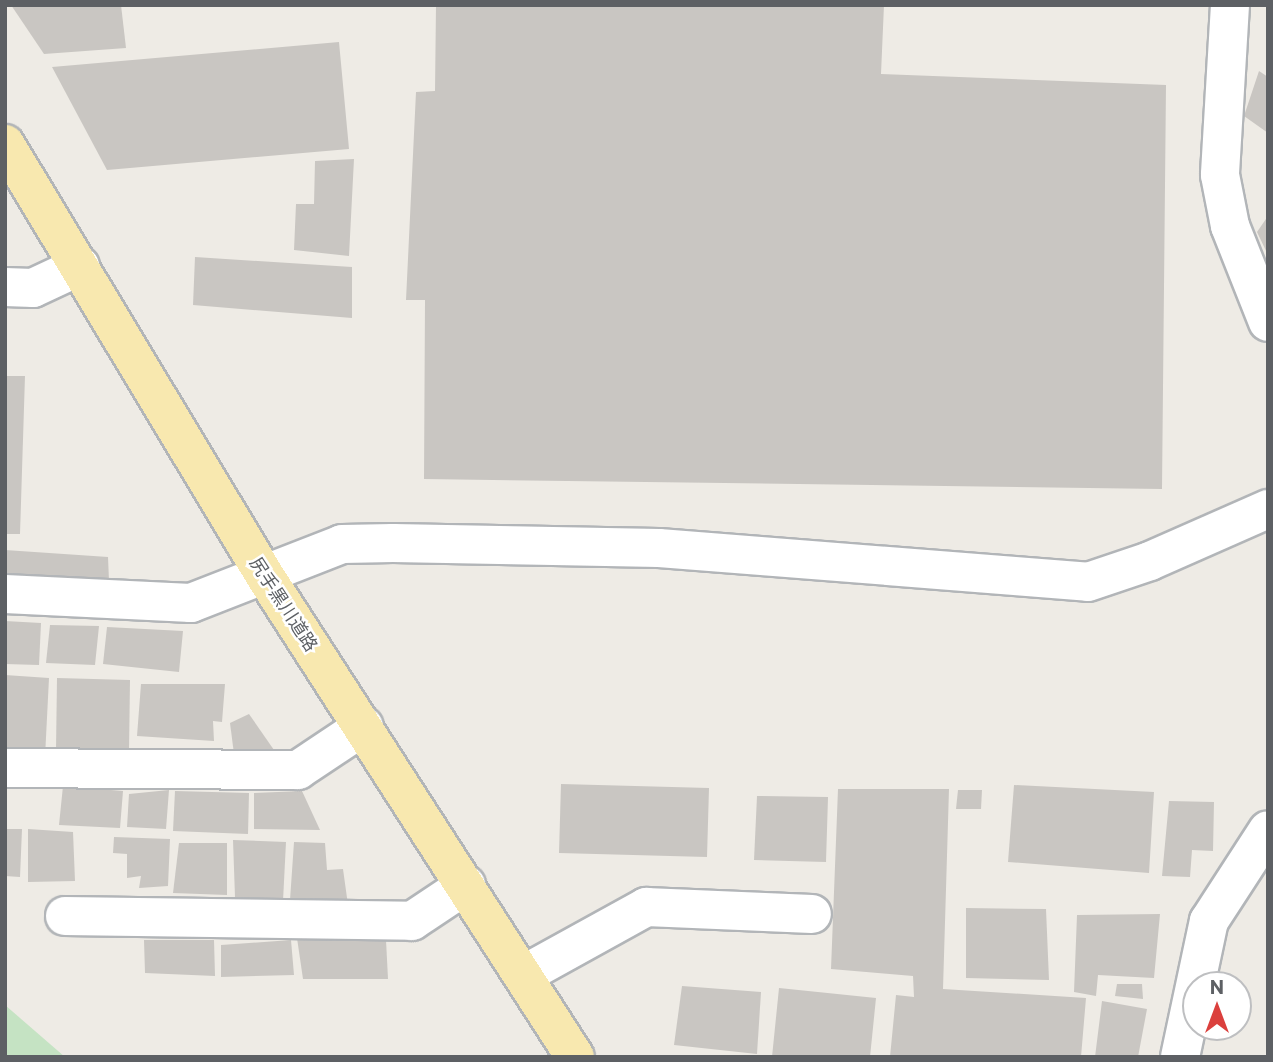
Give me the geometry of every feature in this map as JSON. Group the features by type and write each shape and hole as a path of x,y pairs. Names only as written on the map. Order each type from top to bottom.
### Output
{"main road":[{"name":"尻手黒川道路","path":"5,144 265,576 575,1057"}],"street":[{"path":"1230,5 1220,175 1230,226 1268,322"},
{"path":"5,287 33,288 80,266"},
{"path":"5,594 191,603 342,544 393,543 659,548 1088,582 1150,561 1268,509"},
{"path":"5,768 298,770 364,726"},
{"path":"1180,1057 1209,921 1268,830"},
{"path":"65,916 412,920 466,885"},
{"path":"523,975 646,907 812,914"}],"green space":[{"path":"5,1005 65,1057 5,1057"}],"building":[{"path":"11,5 121,5 126,48 44,54"},
{"path":"436,5 884,5 881,74 1166,85 1162,489 424,479 425,300 406,300 416,92 435,91"},
{"path":"339,42 349,149 107,170 52,67"},
{"path":"1259,71 1268,77 1268,133 1244,116"},
{"path":"354,159 349,256 294,250 296,204 314,204 315,161"},
{"path":"1268,216 1268,255 1257,232"},
{"path":"195,257 352,267 352,318 193,305"},
{"path":"5,376 25,376 20,534 5,534"},
{"path":"5,550 108,557 109,581 5,575"},
{"path":"5,621 41,623 39,665 5,664"},
{"path":"50,625 99,626 95,665 46,663"},
{"path":"107,627 183,631 179,672 103,664"},
{"path":"5,675 49,678 45,757 5,756"},
{"path":"57,678 130,680 129,751 56,750"},
{"path":"141,684 225,684 222,722 213,721 214,741 137,736"},
{"path":"249,714 274,750 234,754 230,723"},
{"path":"561,784 709,788 707,857 559,853"},
{"path":"1014,785 1154,792 1149,873 1008,862"},
{"path":"63,786 123,791 120,828 59,825"},
{"path":"838,789 949,789 943,989 1086,998 1081,1057 890,1057 896,995 914,997 913,976 831,969"},
{"path":"169,790 166,829 127,827 129,794"},
{"path":"958,790 982,790 981,809 956,809"},
{"path":"175,791 249,793 248,834 173,831"},
{"path":"302,791 320,830 254,829 254,793"},
{"path":"757,796 828,797 826,862 754,860"},
{"path":"1169,801 1214,802 1213,851 1192,850 1190,877 1162,876"},
{"path":"5,829 22,829 20,877 5,876"},
{"path":"28,829 73,832 75,881 28,882"},
{"path":"114,837 170,839 168,886 139,888 141,876 127,878 127,854 113,853"},
{"path":"233,840 286,842 283,901 235,897"},
{"path":"294,842 325,843 327,870 343,869 348,905 290,900"},
{"path":"179,843 227,843 227,895 173,893"},
{"path":"966,908 1046,909 1049,980 966,978"},
{"path":"1160,914 1154,978 1098,975 1096,996 1074,992 1077,915"},
{"path":"297,938 386,940 388,979 303,979"},
{"path":"144,940 214,940 215,976 145,973"},
{"path":"291,940 294,975 221,977 221,945"},
{"path":"1117,984 1142,984 1143,999 1115,996"},
{"path":"682,986 761,992 757,1054 674,1045"},
{"path":"779,988 876,998 870,1057 772,1057"},
{"path":"1102,1001 1147,1009 1138,1057 1095,1057"}]}
